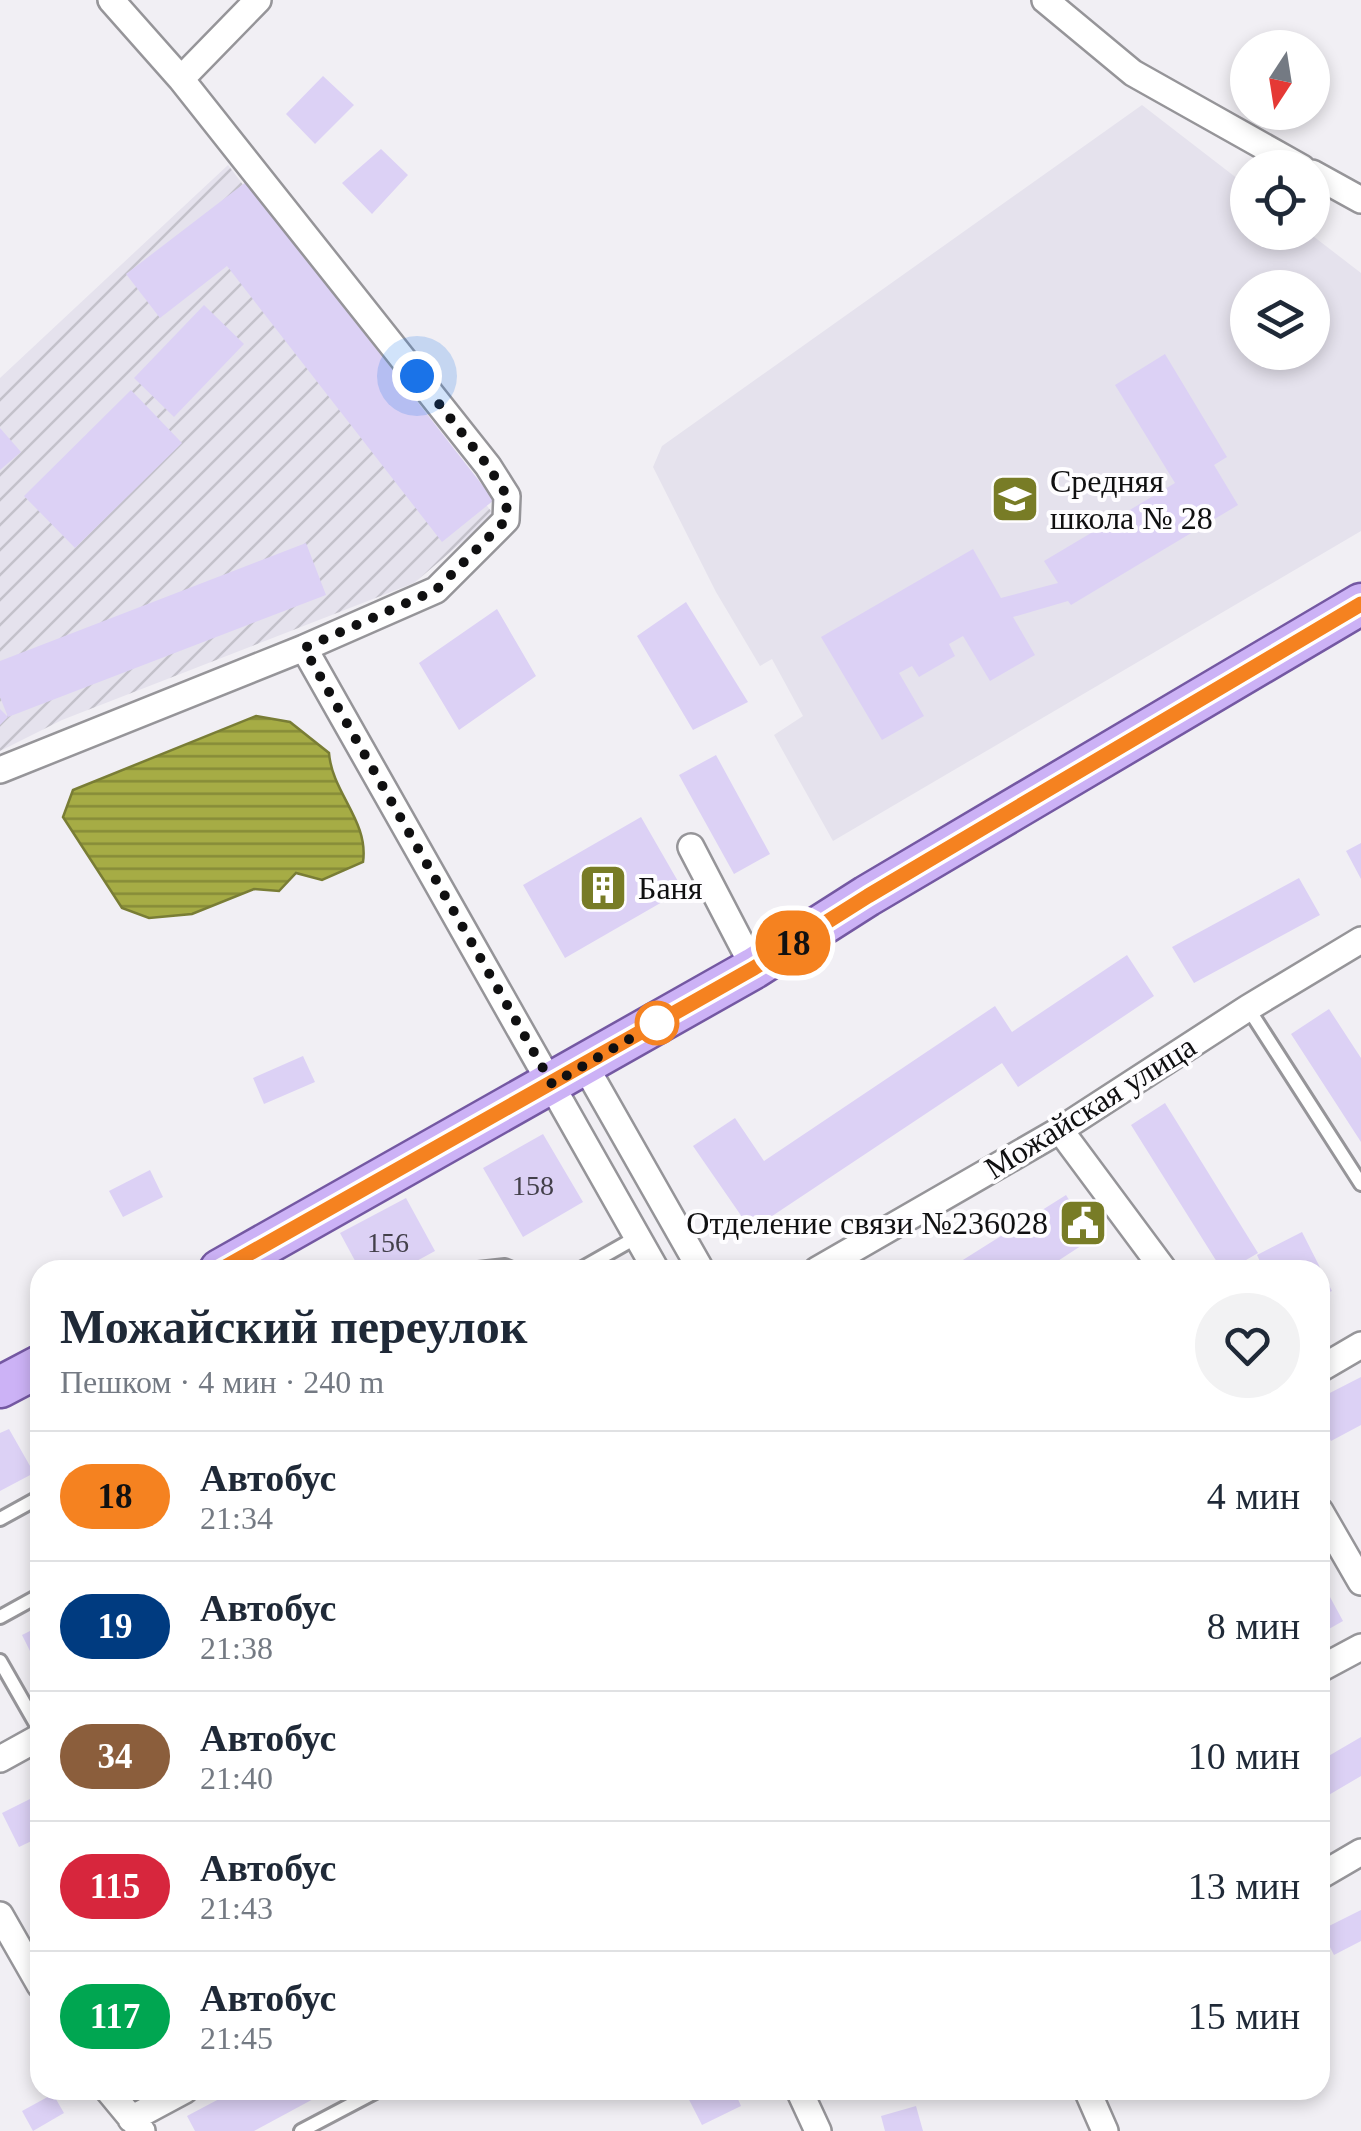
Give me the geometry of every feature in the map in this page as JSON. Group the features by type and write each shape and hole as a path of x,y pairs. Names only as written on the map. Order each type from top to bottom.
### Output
{"main road":[{"path":"238,1260 754,968 883,887 1361,604"},
{"path":"0,1387 30,1371"}],"street":[{"path":"0,770 304,648 436,590 506,520 507,496 488,466 181,80 111,0"},
{"path":"181,80 258,0"},
{"path":"1045,0 1133,73 1270,150"},
{"path":"1330,183 1361,200"},
{"path":"304,648 568,1074 694,1260"},
{"path":"691,847 754,968"},
{"name":"Можайская улица","path":"834,1260 1060,1130 1361,940"},
{"path":"568,1074 651,1260"},
{"path":"1060,1130 1157,1260"},
{"path":"1330,1362 1361,1344"},
{"path":"1330,1529 1361,1582"},
{"path":"1330,1663 1361,1647"},
{"path":"0,1759 30,1740"},
{"path":"1330,1870 1361,1852"},
{"path":"0,1915 30,1968"},
{"path":"116,2100 136,2125 171,2100"},
{"path":"804,2100 818,2131"},
{"path":"1092,2100 1105,2131"}],"lane":[{"path":"1248,1008 1361,1184"},
{"path":"596,1260 638,1236"},
{"path":"0,1518 30,1502"},
{"path":"0,1617 30,1601"},
{"path":"0,1661 30,1716"},
{"path":"300,2131 360,2100"}],"shaded area":[{"name":"Средняя школа № 28","path":"1142,105 1230,173 1230,250 1330,249 1361,273 1361,531 833,841 774,735 803,716 772,659 760,666 716,592 653,467 662,446"},
{"path":"228,165 494,515 414,583 62,720 0,751 0,378"},
{"path":"256,716 290,722 329,753 336,781 361,833 363,862 322,880 296,873 279,891 254,889 192,914 149,918 122,908 63,817 73,790"}],"building":[{"path":"323,76 354,105 315,144 286,114"},
{"path":"381,149 408,175 372,214 342,183"},
{"path":"246,182 494,500 442,542 227,266 160,318 126,274"},
{"path":"204,305 244,344 174,417 134,378"},
{"path":"1165,354 1227,457 1214,465 1238,505 1071,605 1068,601 1013,617 1035,655 990,681 963,636 949,644 955,656 919,677 912,666 899,673 924,716 882,740 821,637 973,549 1001,598 1058,583 1044,561 1175,483 1115,385"},
{"path":"131,390 182,443 75,548 24,496"},
{"path":"0,428 21,452 0,470"},
{"path":"306,543 326,595 8,717 0,697 0,661"},
{"path":"686,602 748,702 693,730 637,636"},
{"path":"497,609 536,676 459,730 419,663"},
{"path":"0,709 8,717 0,725"},
{"path":"716,755 770,854 734,874 679,775"},
{"name":"Баня","path":"641,817 683,890 565,958 523,885"},
{"path":"1361,843 1361,879 1346,851"},
{"path":"1299,878 1320,915 1194,983 1172,947"},
{"path":"1127,955 1154,996 1018,1087 1002,1063 751,1230 693,1146 735,1118 764,1161 995,1006 1012,1032"},
{"path":"1329,1009 1361,1058 1361,1142 1291,1034"},
{"path":"303,1056 315,1082 264,1104 253,1078"},
{"path":"1165,1103 1258,1253 1246,1260 1216,1260 1131,1125"},
{"path":"543,1134 583,1202 523,1237 483,1168"},
{"path":"150,1170 163,1197 123,1217 109,1191"},
{"path":"1066,1195 1093,1238 1059,1260 963,1260"},
{"path":"406,1198 435,1251 418,1260 355,1260 340,1233"},
{"path":"1302,1232 1316,1260 1259,1260 1257,1255"},
{"path":"1361,1377 1361,1425 1331,1441 1330,1439 1330,1393"},
{"path":"9,1429 30,1466 30,1475 0,1491 0,1433"},
{"path":"1330,1597 1343,1621 1330,1628"},
{"path":"30,1631 30,1651 22,1635"},
{"path":"1361,1737 1361,1776 1330,1794 1330,1755"},
{"path":"30,1799 30,1842 19,1847 2,1813"},
{"path":"1361,1910 1361,1941 1334,1955 1330,1926"},
{"path":"42,2100 56,2100 64,2113 33,2131 22,2111"},
{"path":"217,2100 311,2100 254,2131 195,2131 187,2116"},
{"path":"689,2100 738,2100 741,2106 702,2125"},
{"path":"916,2106 923,2131 885,2131 881,2116"}],"bus line":[{"name":"18","path":"238,1260 754,968 868,896 1361,604"}],"place":[{"name":"Средняя школа № 28","path":"1015,499"},
{"name":"Баня","path":"603,888"},
{"name":"Отделение связи №236028","path":"1083,1223"}],"route":[{"path":"417,376 507,496 506,520 436,590 304,648 552,1084 657,1023"}]}
